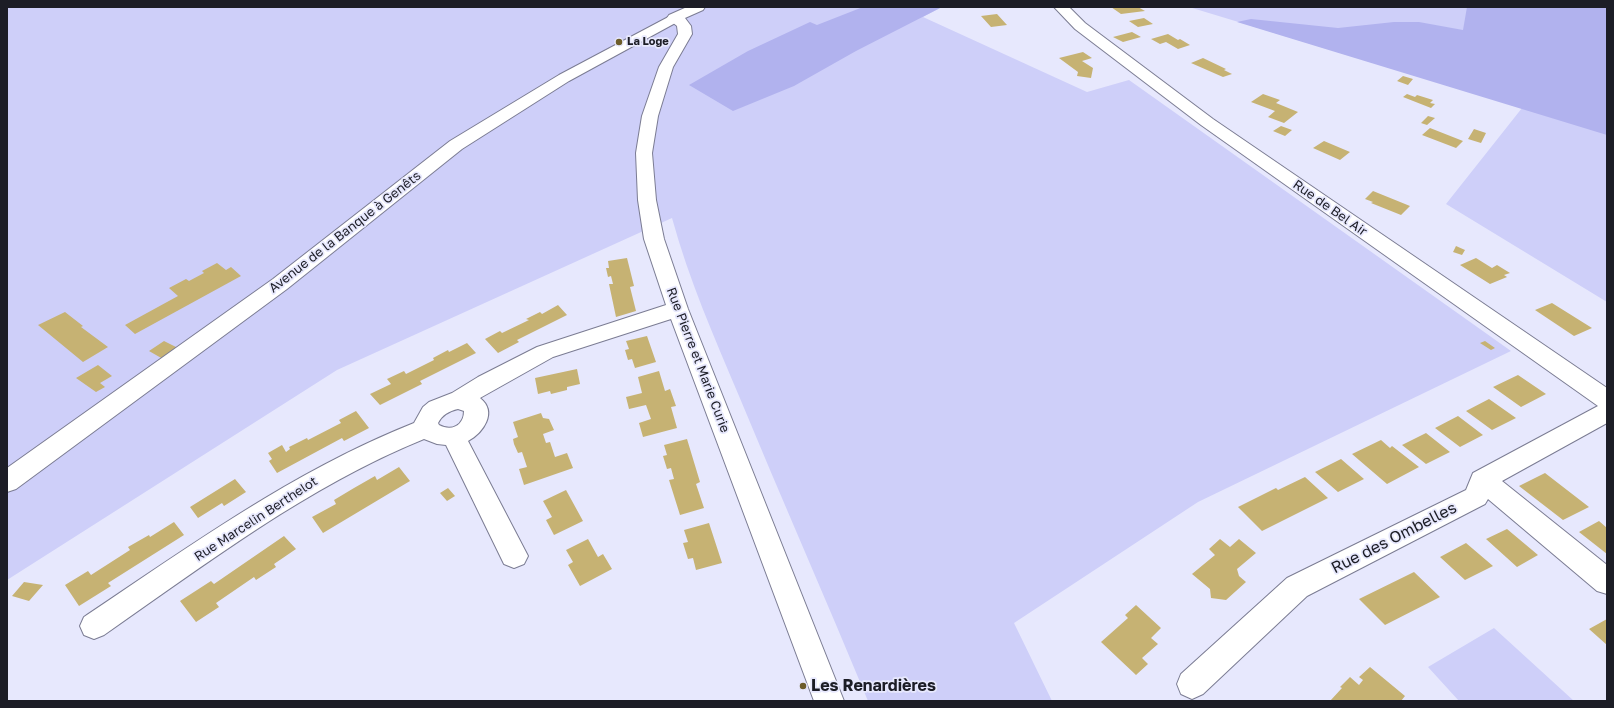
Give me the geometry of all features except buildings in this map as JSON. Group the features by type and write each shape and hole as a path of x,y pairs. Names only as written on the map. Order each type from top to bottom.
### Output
{"street":[{"name":"Avenue de la Banque à Genêts","path":"7,482 280,284 456,145 564,78 674,18 698,7"},
{"name":"Rue de Bel Air","path":"1061,7 1080,26 1207,122 1607,400"},
{"name":"Rue Pierre et Marie Curie","path":"674,18 682,22 686,27 685,34 666,67 650,116 644,153 647,200 654,239 678,309 829,701"},
{"path":"458,400 472,404 476,408 476,419 468,430 453,436 437,436 431,433 427,428 426,422 434,410 446,403 458,400 486,383 545,352 678,309"},
{"path":"1607,412 1482,480 1607,582"},
{"name":"Rue Marcelin Berthelot","path":"94,626 273,506 319,478 399,438 427,428"},
{"path":"453,436 514,556"},
{"name":"Rue des Ombelles","path":"1192,684 1297,587 1476,497 1482,480"}],"shaded area":[{"path":"7,7 942,7 923,17 1087,92 1129,80 1511,351 1198,502 1014,623 1052,701 868,701 711,330 686,264 672,218 337,370 7,580"},
{"path":"863,7 942,7 856,51 794,86 733,111 689,85 748,51 810,22 817,25"},
{"path":"1189,7 1607,7 1607,302 1446,204 1522,108"},
{"path":"1467,7 1607,7 1607,135 1237,22 1251,19 1338,28 1394,22 1419,22 1463,30"},
{"path":"1494,628 1574,701 1459,701 1428,667"}],"place":[{"name":"La Loge","path":"619,42"},
{"name":"Les Renardières","path":"803,686"}]}
